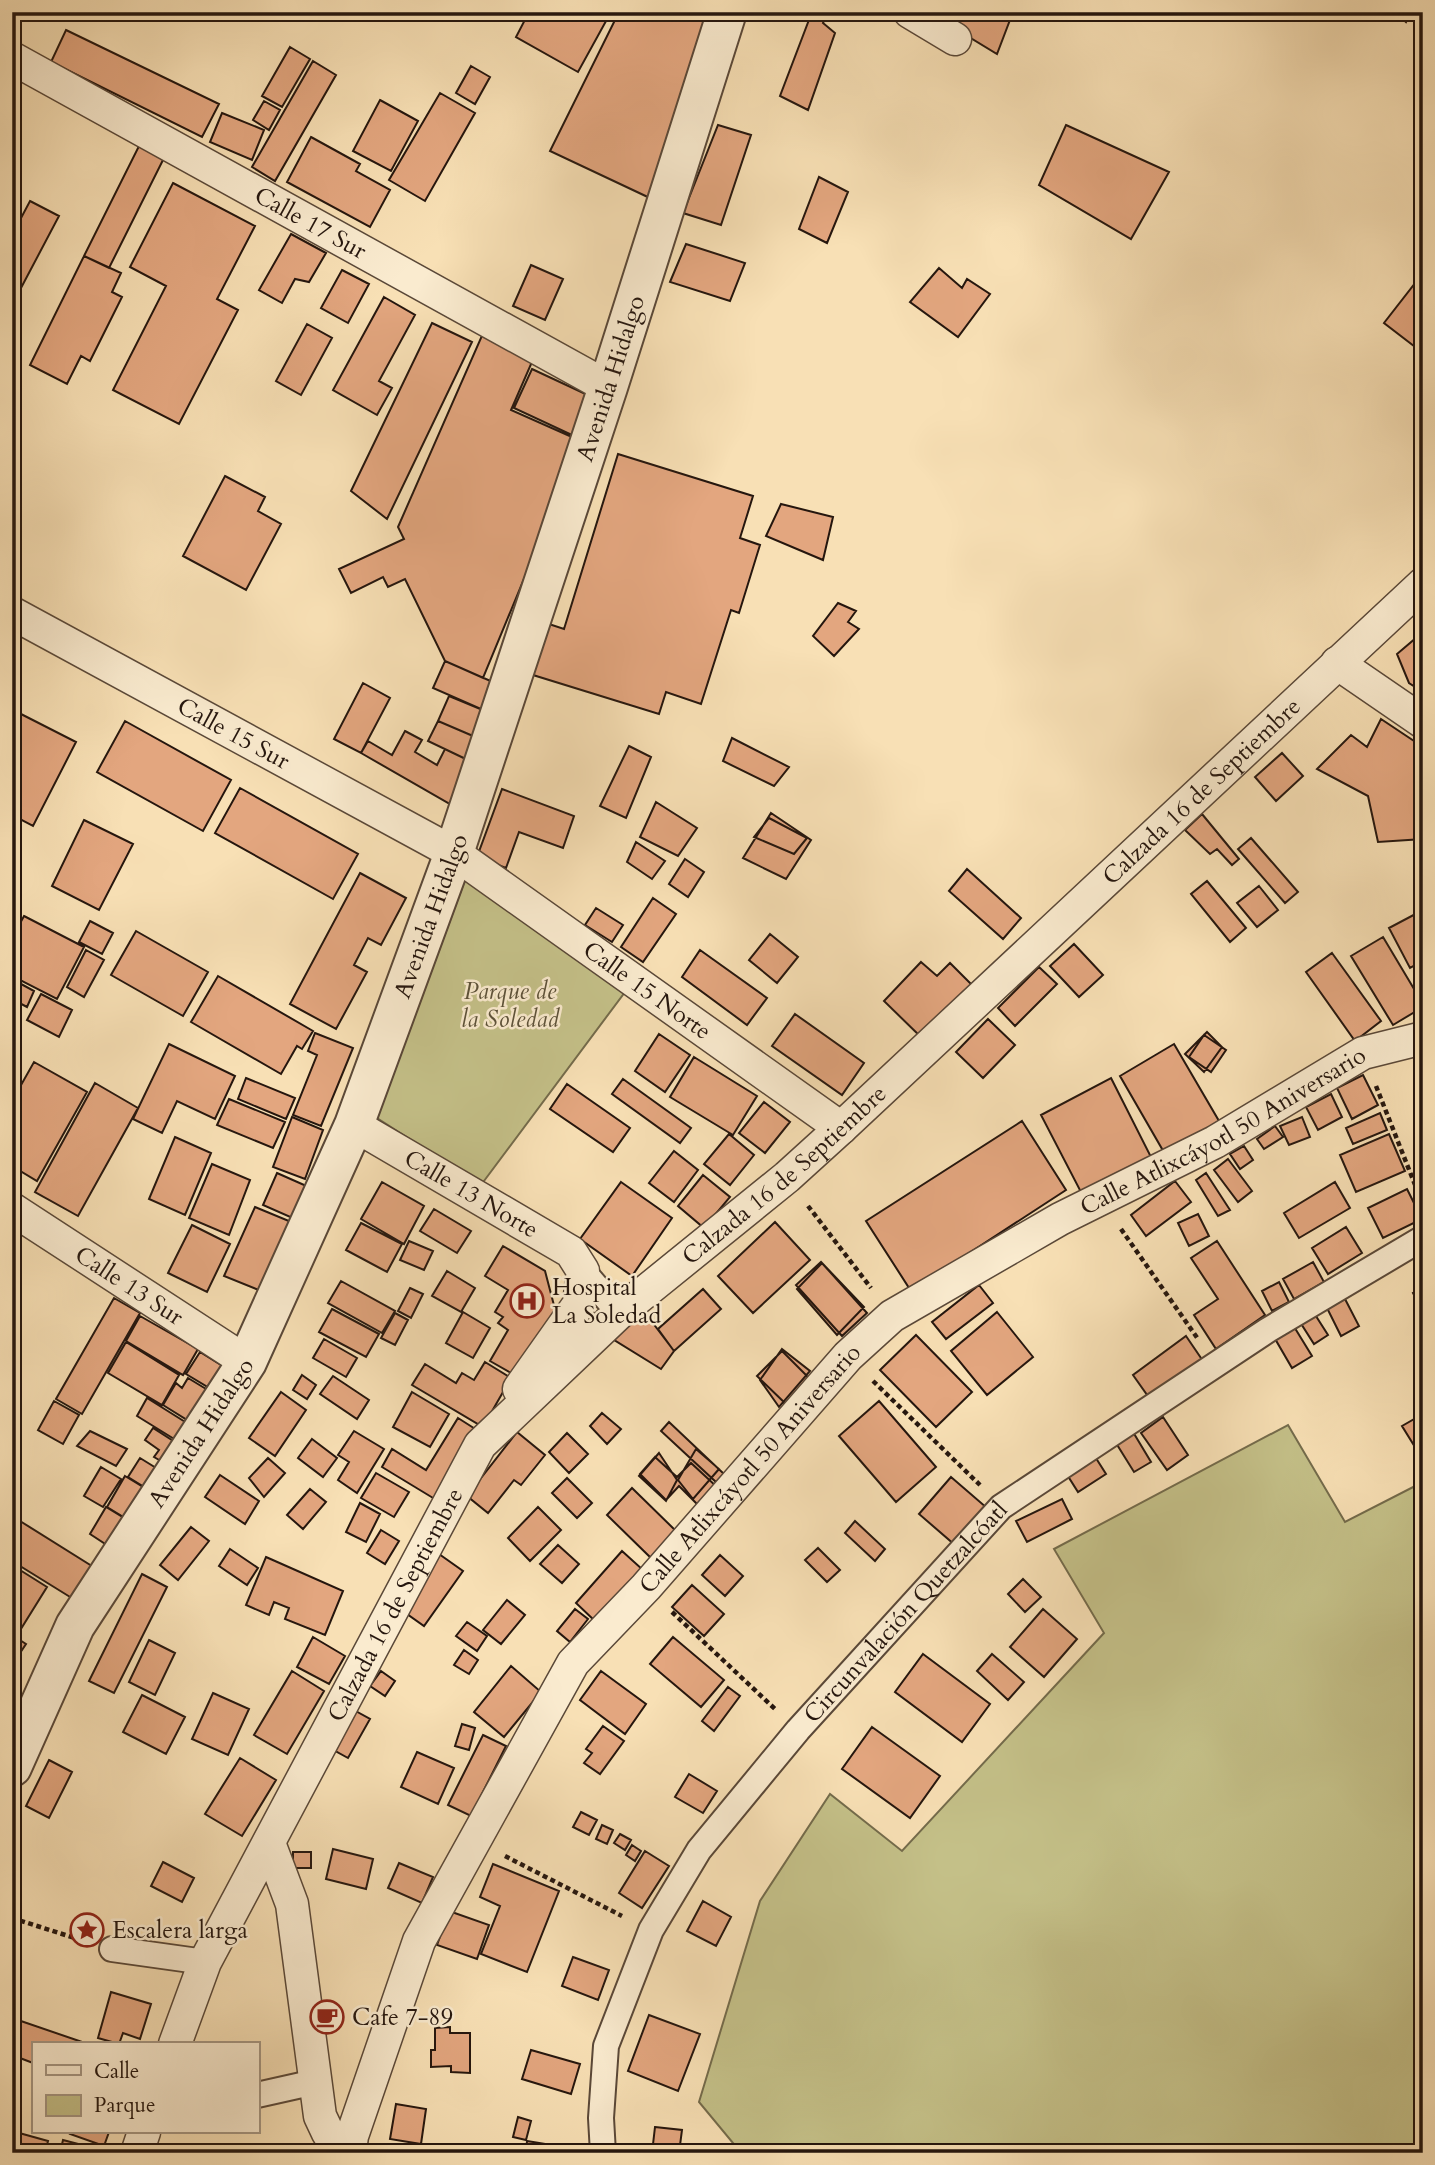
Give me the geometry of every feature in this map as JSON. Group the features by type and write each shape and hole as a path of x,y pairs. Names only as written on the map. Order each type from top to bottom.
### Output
{"street":[{"name":"Avenida Hidalgo","path":"12,1767 75,1626 247,1362 354,1125 454,853 608,387 727,12"},
{"path":"909,12 956,38"},
{"name":"Calle 17 Sur","path":"12,58 608,387"},
{"name":"Calzada 16 de Septiembre","path":"176,2042 205,1962 480,1446 619,1313 787,1177 841,1128 1423,584"},
{"name":"Calle 15 Sur","path":"12,613 454,853"},
{"path":"1337,663 1423,722"},
{"name":"Calle 15 Norte","path":"454,853 841,1128"},
{"name":"Calle Atlixcáyotl 50 Aniversario","path":"354,2152 352,2136 419,1941 573,1663 646,1587 848,1356 892,1316 1060,1219 1215,1142 1363,1053 1423,1038"},
{"name":"Calle 13 Norte","path":"354,1125 571,1252 583,1271 619,1313"},
{"name":"Calle 13 Sur","path":"12,1209 247,1362"},
{"name":"Circunvalación Quetzalcóatl","path":"603,2153 601,2118 606,2046 651,1930 699,1850 798,1730 1001,1507 1268,1330 1423,1238"},
{"path":"480,1446 579,1304 583,1271"},
{"path":"269,1843 292,1904 320,2116 328,2133 354,2152"},
{"path":"112,1949 205,1962"},
{"path":"259,2095 315,2082"},
{"path":"137,2153 143,2134"}],"path":[{"path":"1363,1053 1423,1205"},
{"path":"787,1177 892,1316"},
{"path":"1100,1199 1216,1364"},
{"path":"848,1356 1001,1507"},
{"path":"646,1587 798,1730"},
{"path":"473,1840 651,1930"},
{"path":"12,1918 112,1949"},
{"path":"1423,2133 1418,2145 1423,2151"}],"green space":[{"name":"Parque de la Soledad","path":"468,872 631,984 481,1185 377,1118"},
{"path":"1288,1425 1345,1522 1423,1482 1423,2153 737,2153 738,2149 699,2102 760,1901 830,1794 902,1851 1104,1633 1054,1549"}],"building":[{"path":"529,12 611,12 578,72 516,37"},
{"path":"619,12 718,12 652,199 550,151"},
{"path":"812,12 828,12 823,23 835,33 808,110 780,96"},
{"path":"928,12 1013,12 997,54"},
{"path":"1395,12 1411,12 1406,22"},
{"path":"66,30 219,104 202,137 51,62"},
{"path":"290,47 310,59 282,107 262,96"},
{"path":"313,61 336,75 275,181 252,167"},
{"path":"471,66 490,77 475,104 456,93"},
{"path":"440,93 475,113 425,201 389,180"},
{"path":"380,100 418,121 391,171 353,151"},
{"path":"264,101 280,110 269,130 253,120"},
{"path":"222,113 264,130 252,160 210,142"},
{"path":"718,125 751,135 721,225 683,213"},
{"path":"1066,125 1169,172 1131,239 1039,185"},
{"path":"311,137 360,164 356,171 390,190 370,227 287,182"},
{"path":"142,140 167,152 109,268 84,256"},
{"path":"819,177 848,192 827,243 799,229"},
{"path":"173,183 255,226 217,299 238,310 179,424 113,390 166,286 130,267"},
{"path":"30,201 59,216 12,305 12,235"},
{"path":"291,234 326,253 309,282 295,279 282,303 259,290"},
{"path":"686,244 745,263 730,301 670,282"},
{"path":"84,256 121,273 112,292 122,297 90,361 81,356 67,384 30,365"},
{"path":"531,265 563,279 545,320 513,306"},
{"path":"939,268 962,288 967,279 990,294 958,337 910,302"},
{"path":"342,270 369,284 348,323 321,308"},
{"path":"1423,273 1423,353 1384,323"},
{"path":"384,297 415,315 379,381 392,388 377,415 333,390"},
{"path":"432,323 472,342 387,519 351,491"},
{"path":"307,324 332,338 301,395 276,381"},
{"path":"484,331 535,355 511,410 581,441 483,678 445,661 405,579 388,587 383,577 351,593 339,569 404,539 398,527"},
{"path":"532,369 592,397 574,436 514,408"},
{"path":"618,454 753,496 740,538 760,545 739,613 731,610 701,704 666,692 659,714 533,675 549,624 564,629"},
{"path":"225,476 265,497 258,511 281,524 246,590 183,556"},
{"path":"781,504 833,517 823,560 766,536"},
{"path":"838,603 856,611 848,622 859,629 834,656 813,636"},
{"path":"1423,632 1423,692 1409,683 1397,654"},
{"path":"445,661 502,686 490,713 433,688"},
{"path":"363,683 390,698 361,753 334,739"},
{"path":"449,696 490,713 480,739 438,721"},
{"path":"19,713 76,742 33,826 12,815 12,726"},
{"path":"1381,719 1423,747 1423,839 1378,842 1368,796 1317,769 1351,735 1367,747"},
{"path":"125,721 231,780 203,831 97,772"},
{"path":"438,721 480,739 472,762 428,741"},
{"path":"405,731 422,740 415,752 437,765 445,749 472,762 450,804 361,753 368,741 392,755"},
{"path":"732,738 789,767 774,786 723,761"},
{"path":"629,746 651,757 626,818 600,806"},
{"path":"1282,753 1303,776 1276,801 1255,777"},
{"path":"240,788 358,854 333,899 215,833"},
{"path":"502,789 574,816 563,848 519,832 506,868 477,857"},
{"path":"656,802 697,828 678,856 640,837"},
{"path":"771,813 811,840 786,879 743,858"},
{"path":"1202,814 1239,859 1232,865 1217,849 1210,854 1185,830"},
{"path":"769,818 807,838 794,854 754,837"},
{"path":"84,820 133,844 99,910 52,886"},
{"path":"1251,838 1298,892 1285,903 1238,849"},
{"path":"636,842 665,861 652,879 627,862"},
{"path":"685,859 704,872 688,897 669,884"},
{"path":"967,869 1021,918 1003,939 949,891"},
{"path":"360,873 406,898 381,945 368,938 354,965 367,972 336,1029 290,1004"},
{"path":"1207,881 1246,928 1230,942 1191,894"},
{"path":"1259,886 1278,910 1257,927 1237,903"},
{"path":"653,898 676,914 643,962 621,947"},
{"path":"596,908 623,925 612,942 585,925"},
{"path":"1423,910 1423,961 1410,968 1389,928"},
{"path":"24,916 84,947 57,999 12,976 12,938"},
{"path":"90,921 113,933 102,954 79,942"},
{"path":"136,931 208,972 183,1016 111,975"},
{"path":"770,934 798,957 777,983 749,960"},
{"path":"1383,937 1423,1004 1423,1007 1393,1025 1351,956"},
{"path":"1074,944 1103,975 1079,997 1050,966"},
{"path":"86,950 104,960 84,997 67,987"},
{"path":"700,950 767,998 747,1025 682,977"},
{"path":"1332,953 1381,1021 1355,1041 1306,972"},
{"path":"921,962 937,976 950,963 975,988 924,1040 884,1001"},
{"path":"1039,967 1057,984 1015,1026 998,1008"},
{"path":"218,976 313,1031 302,1049 297,1046 281,1074 191,1022"},
{"path":"12,979 34,991 27,1007 14,1000 12,1003"},
{"path":"41,994 72,1010 59,1037 27,1020"},
{"path":"795,1014 864,1063 842,1095 772,1046"},
{"path":"988,1019 1015,1045 983,1078 956,1052"},
{"path":"1207,1032 1222,1047 1204,1072 1185,1054"},
{"path":"315,1033 353,1048 321,1126 293,1115 317,1055 308,1051"},
{"path":"659,1034 690,1055 665,1092 635,1071"},
{"path":"1204,1035 1226,1050 1211,1072 1189,1057"},
{"path":"169,1044 235,1076 215,1119 177,1101 162,1133 133,1119"},
{"path":"1174,1044 1219,1121 1165,1154 1120,1076"},
{"path":"1419,1050 1423,1050 1423,1078 1418,1078"},
{"path":"694,1057 757,1096 733,1135 670,1097"},
{"path":"34,1062 87,1092 37,1181 12,1166 12,1101"},
{"path":"1363,1075 1378,1105 1352,1119 1337,1088"},
{"path":"246,1078 295,1098 286,1119 238,1099"},
{"path":"1111,1078 1152,1159 1083,1196 1041,1115"},
{"path":"623,1079 691,1128 680,1143 612,1094"},
{"path":"95,1083 138,1108 78,1216 35,1192"},
{"path":"567,1084 630,1128 613,1152 550,1109"},
{"path":"1331,1094 1342,1117 1318,1130 1306,1107"},
{"path":"229,1099 285,1122 273,1148 217,1125"},
{"path":"764,1102 790,1122 765,1153 739,1133"},
{"path":"1380,1113 1387,1130 1353,1144 1346,1128"},
{"path":"292,1117 323,1130 305,1179 273,1167"},
{"path":"1302,1117 1310,1137 1289,1145 1280,1126"},
{"path":"1022,1121 1066,1190 911,1291 866,1221"},
{"path":"1275,1126 1283,1137 1264,1149 1257,1139"},
{"path":"729,1134 754,1155 730,1185 704,1164"},
{"path":"1389,1134 1405,1171 1356,1192 1340,1155"},
{"path":"175,1137 211,1153 185,1215 149,1199"},
{"path":"1244,1146 1253,1160 1240,1169 1230,1154"},
{"path":"674,1151 698,1170 674,1202 649,1183"},
{"path":"1228,1159 1252,1191 1238,1202 1214,1170"},
{"path":"212,1164 250,1180 229,1235 189,1218"},
{"path":"277,1173 311,1188 297,1220 263,1205"},
{"path":"1206,1173 1230,1210 1218,1216 1196,1180"},
{"path":"703,1175 730,1197 704,1228 678,1206"},
{"path":"1175,1181 1191,1202 1146,1236 1131,1215"},
{"path":"382,1182 424,1206 404,1244 361,1219"},
{"path":"621,1182 672,1218 632,1276 580,1239"},
{"path":"1335,1182 1350,1208 1299,1238 1284,1213"},
{"path":"1407,1189 1422,1219 1383,1238 1368,1208"},
{"path":"255,1207 301,1226 271,1295 224,1276"},
{"path":"434,1209 471,1231 457,1253 420,1231"},
{"path":"1198,1214 1209,1236 1189,1246 1178,1223"},
{"path":"775,1222 810,1260 753,1313 718,1276"},
{"path":"361,1223 402,1244 387,1272 346,1250"},
{"path":"192,1225 230,1244 207,1292 168,1273"},
{"path":"1346,1227 1362,1253 1328,1274 1312,1248"},
{"path":"409,1241 433,1251 424,1270 400,1260"},
{"path":"1217,1241 1265,1315 1216,1349 1194,1315 1218,1299 1191,1258"},
{"name":"Hospital La Soledad","path":"503,1246 545,1271 556,1313 518,1377 490,1361 508,1330 498,1323 503,1317 495,1312 508,1290 485,1276"},
{"path":"821,1262 867,1313 842,1336 796,1285"},
{"path":"1313,1262 1324,1282 1294,1299 1283,1279"},
{"path":"822,1263 864,1307 837,1335 797,1289"},
{"path":"447,1271 475,1288 461,1312 432,1296"},
{"path":"341,1281 395,1311 382,1333 328,1303"},
{"path":"1279,1282 1289,1302 1272,1311 1262,1291"},
{"path":"979,1285 993,1303 946,1339 932,1322"},
{"path":"410,1288 423,1294 411,1318 398,1311"},
{"path":"1423,1288 1423,1312 1413,1293"},
{"path":"703,1289 721,1309 674,1351 658,1329"},
{"path":"114,1298 140,1313 82,1414 56,1399"},
{"path":"1345,1299 1359,1326 1341,1336 1327,1308"},
{"path":"332,1309 379,1334 366,1357 319,1332"},
{"path":"643,1310 674,1351 661,1369 611,1338"},
{"path":"463,1312 490,1328 473,1358 446,1343"},
{"path":"997,1312 1033,1357 987,1395 951,1351"},
{"path":"395,1313 408,1320 395,1345 381,1338"},
{"path":"1314,1313 1328,1335 1314,1344 1300,1322"},
{"path":"140,1316 198,1349 183,1375 126,1341"},
{"path":"1293,1325 1312,1356 1292,1368 1274,1337"},
{"path":"916,1335 972,1392 936,1427 880,1370"},
{"path":"1186,1336 1203,1361 1150,1399 1133,1375"},
{"path":"324,1339 357,1358 346,1377 313,1358"},
{"path":"126,1342 179,1375 162,1405 108,1373"},
{"path":"782,1349 810,1371 779,1407 760,1380"},
{"path":"782,1351 812,1381 788,1406 757,1376"},
{"path":"200,1352 229,1370 216,1392 186,1374"},
{"path":"485,1362 511,1378 483,1427 412,1385 425,1364 456,1383 462,1373 474,1380"},
{"path":"302,1375 316,1385 307,1399 293,1390"},
{"path":"333,1376 369,1400 357,1419 320,1394"},
{"path":"188,1378 211,1392 192,1423 163,1405 176,1383 182,1388"},
{"path":"281,1392 306,1410 275,1456 249,1438"},
{"path":"412,1392 449,1414 430,1447 393,1427"},
{"path":"147,1398 190,1425 179,1442 137,1416"},
{"path":"54,1401 79,1415 63,1444 38,1430"},
{"path":"879,1401 936,1467 896,1502 839,1436"},
{"path":"602,1413 621,1429 607,1444 590,1426"},
{"path":"1423,1414 1423,1460 1402,1426"},
{"path":"1163,1417 1188,1455 1167,1470 1141,1433"},
{"path":"458,1418 480,1432 438,1501 382,1467 392,1449 426,1470"},
{"path":"669,1422 724,1474 716,1482 661,1431"},
{"path":"153,1428 178,1444 166,1464 154,1457 159,1450 145,1440"},
{"path":"90,1431 127,1449 116,1466 77,1446"},
{"path":"354,1431 384,1449 357,1493 338,1480 349,1462 338,1455"},
{"path":"517,1432 545,1455 521,1485 514,1480 488,1513 467,1496"},
{"path":"1133,1432 1151,1462 1134,1472 1116,1443"},
{"path":"567,1433 588,1454 569,1473 549,1452"},
{"path":"312,1439 337,1458 323,1477 298,1458"},
{"path":"696,1449 719,1469 693,1499 678,1480"},
{"path":"659,1453 677,1480 666,1501 639,1476"},
{"path":"1094,1455 1106,1474 1078,1492 1066,1473"},
{"path":"655,1457 677,1477 691,1463 717,1487 699,1506 679,1486 666,1500 640,1474"},
{"path":"140,1458 161,1471 149,1490 128,1477"},
{"path":"268,1458 285,1473 264,1497 249,1478"},
{"path":"101,1467 121,1479 103,1507 84,1496"},
{"path":"376,1473 409,1492 394,1517 361,1498"},
{"path":"220,1475 259,1501 245,1524 205,1497"},
{"path":"125,1476 148,1490 130,1521 107,1507"},
{"path":"951,1477 987,1508 955,1545 919,1514"},
{"path":"567,1478 592,1503 577,1518 552,1493"},
{"path":"632,1488 677,1532 651,1558 607,1515"},
{"path":"310,1489 326,1502 303,1529 287,1515"},
{"path":"1062,1499 1072,1519 1027,1542 1016,1521"},
{"path":"360,1503 380,1514 366,1542 346,1532"},
{"path":"106,1507 129,1521 113,1549 90,1534"},
{"path":"538,1507 561,1530 530,1561 508,1538"},
{"path":"20,1521 103,1573 83,1605 12,1561 12,1535"},
{"path":"855,1521 885,1549 875,1561 845,1533"},
{"path":"191,1527 209,1541 178,1580 160,1565"},
{"path":"381,1530 399,1541 385,1564 367,1553"},
{"path":"558,1545 579,1564 562,1583 540,1564"},
{"path":"818,1548 840,1570 827,1582 805,1560"},
{"path":"230,1549 258,1568 247,1585 219,1566"},
{"path":"622,1551 643,1570 596,1622 576,1603"},
{"path":"439,1554 463,1571 424,1626 400,1609"},
{"path":"720,1555 743,1576 725,1596 702,1575"},
{"path":"266,1557 343,1591 325,1635 285,1619 289,1608 274,1602 269,1615 246,1605"},
{"path":"12,1565 47,1587 19,1632 12,1627"},
{"path":"142,1574 167,1587 114,1693 89,1681"},
{"path":"1023,1579 1041,1597 1025,1612 1008,1594"},
{"path":"692,1585 724,1614 704,1636 672,1607"},
{"path":"507,1600 525,1615 501,1644 483,1630"},
{"path":"575,1609 588,1619 570,1642 557,1631"},
{"path":"1043,1609 1077,1639 1044,1677 1010,1647"},
{"path":"467,1622 487,1636 477,1651 456,1636"},
{"path":"12,1635 26,1644 12,1665"},
{"path":"313,1637 345,1656 329,1684 297,1667"},
{"path":"673,1637 724,1680 701,1707 650,1664"},
{"path":"149,1640 175,1653 155,1695 129,1682"},
{"path":"464,1650 478,1660 469,1674 454,1665"},
{"path":"923,1654 990,1704 962,1742 895,1692"},
{"path":"992,1654 1024,1682 1008,1700 977,1671"},
{"path":"511,1666 541,1692 504,1737 474,1712"},
{"path":"292,1671 324,1691 287,1754 254,1735"},
{"path":"381,1671 395,1681 385,1696 370,1686"},
{"path":"601,1671 646,1704 625,1734 580,1700"},
{"path":"728,1687 740,1696 714,1731 702,1721"},
{"path":"12,1691 29,1701 12,1730"},
{"path":"213,1693 249,1709 228,1755 192,1739"},
{"path":"142,1695 185,1717 166,1754 123,1732"},
{"path":"352,1709 370,1719 348,1758 330,1748"},
{"path":"462,1724 475,1728 469,1750 455,1746"},
{"path":"603,1726 624,1741 600,1774 584,1763 592,1753 586,1749"},
{"path":"872,1727 940,1776 910,1818 842,1769"},
{"path":"483,1735 506,1746 471,1816 448,1805"},
{"path":"417,1752 454,1768 438,1804 401,1787"},
{"path":"240,1758 276,1780 242,1836 205,1814"},
{"path":"49,1760 72,1772 49,1818 26,1806"},
{"path":"689,1774 717,1791 703,1813 675,1797"},
{"path":"581,1812 597,1820 589,1835 573,1827"},
{"path":"602,1825 613,1830 607,1844 596,1839"},
{"path":"620,1834 631,1840 625,1850 614,1843"},
{"path":"632,1845 641,1851 635,1861 626,1855"},
{"path":"333,1849 373,1859 366,1889 326,1879"},
{"path":"645,1851 669,1866 642,1908 619,1893"},
{"path":"293,1852 311,1852 311,1868 293,1868"},
{"path":"163,1862 194,1878 182,1902 151,1886"},
{"path":"399,1863 433,1877 422,1903 388,1888"},
{"path":"493,1864 559,1891 527,1972 481,1954 500,1906 480,1897"},
{"path":"703,1901 731,1917 716,1946 687,1931"},
{"path":"449,1911 489,1925 477,1959 437,1945"},
{"path":"573,1957 609,1970 598,2000 562,1986"},
{"path":"111,1992 151,2004 140,2039 123,2033 120,2042 98,2038"},
{"path":"649,2015 700,2034 678,2091 628,2071"},
{"path":"15,2019 82,2042 32,2042 32,2063 12,2055 12,2026"},
{"path":"450,2027 450,2033 470,2033 470,2073 451,2072 451,2066 431,2067 431,2050 435,2050 435,2028"},
{"path":"531,2050 580,2064 571,2094 522,2079"},
{"path":"396,2104 426,2109 421,2144 390,2139"},
{"path":"518,2117 531,2121 526,2140 513,2137"},
{"path":"655,2127 682,2130 679,2153 652,2153"},
{"path":"12,2131 48,2141 45,2153 12,2153"},
{"path":"70,2134 108,2134 104,2146"},
{"path":"63,2140 109,2152 109,2153 60,2153"},
{"path":"527,2141 564,2147 563,2153 526,2153"}],"place":[{"name":"Hospital La Soledad","path":"527,1301"},
{"name":"Escalera larga","path":"87,1930"},
{"name":"Cafe 7-89","path":"327,2017"}]}
